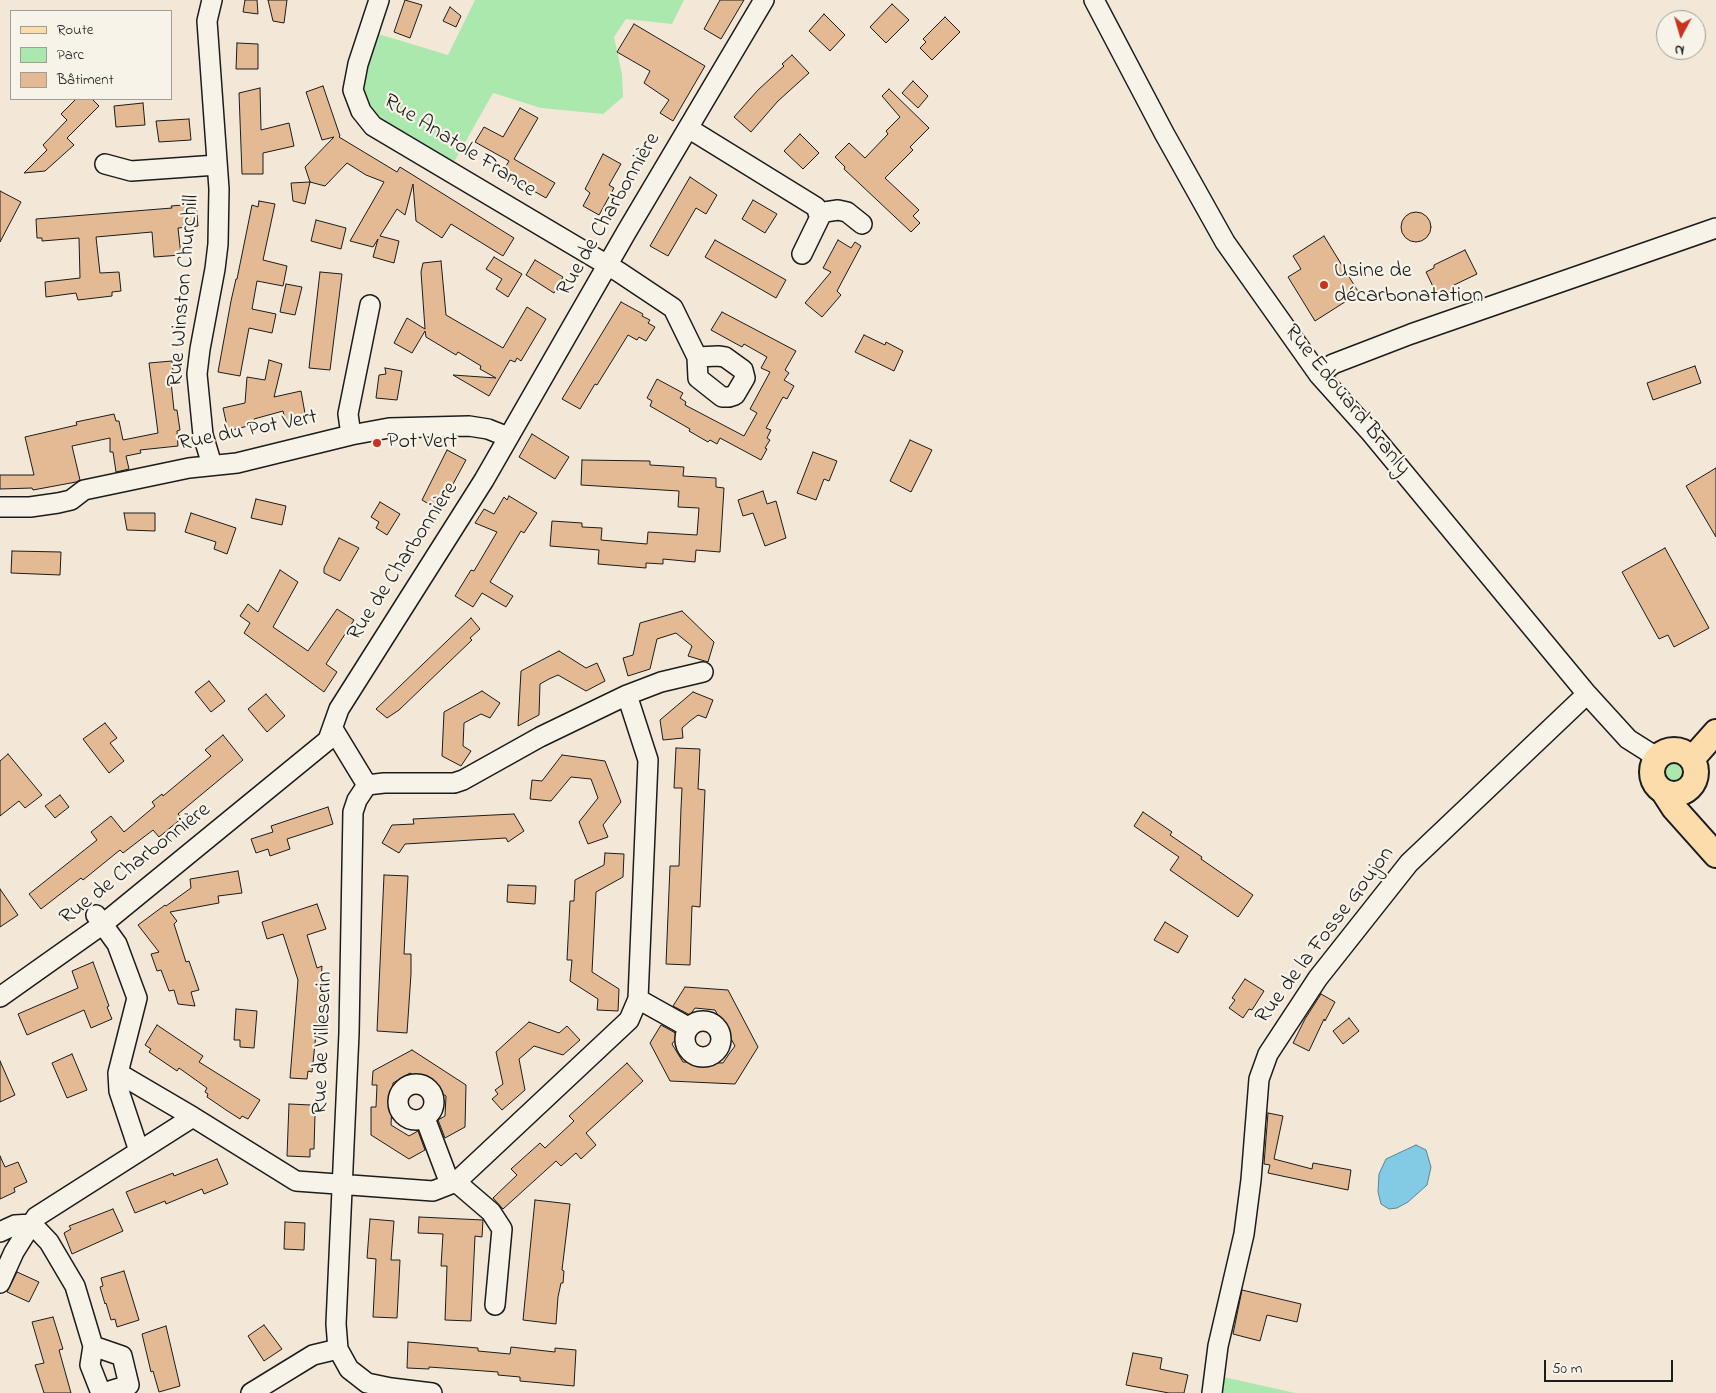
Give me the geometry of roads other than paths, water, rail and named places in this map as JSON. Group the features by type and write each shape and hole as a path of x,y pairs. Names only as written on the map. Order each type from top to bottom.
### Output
{"main road":[{"path":"1716,732 1693,770 1690,788 1677,794 1670,794 1658,787 1652,775 1654,763 1663,754 1675,750 1687,754 1693,770 1696,807 1716,840"},
{"path":"1663,791 1674,808 1716,855"}],"street":[{"name":"Rue Winston Churchill","path":"212,0 207,21 219,189 215,269 197,374 203,435 212,465"},
{"name":"Rue Anatole France","path":"380,0 358,64 353,90 360,111 373,126 608,265 673,308 697,357"},
{"name":"Rue de Charbonnière","path":"0,997 328,740 339,710 484,480 764,0"},
{"name":"Rue Edouard Branly","path":"1094,0 1164,133 1225,242 1319,375 1371,433 1586,694 1628,739 1658,758"},
{"path":"688,128 816,207 820,217 802,254"},
{"path":"105,164 131,171 217,165"},
{"path":"818,213 838,210 847,212 862,224"},
{"path":"1319,375 1333,364 1411,334 1716,228"},
{"path":"351,435 348,414 370,305"},
{"name":"Rue du Pot Vert","path":"0,507 30,507 58,503 71,500 84,490 189,468 236,463 351,435 389,428 469,426 488,429 508,437"},
{"path":"333,729 367,785 384,783 445,784 463,780 540,737 626,695 661,682 704,672"},
{"name":"Rue de la Fosse Goujon","path":"1212,1393 1218,1346 1244,1234 1252,1180 1259,1079 1268,1054 1318,978 1408,863 1586,694"},
{"path":"118,1073 296,1181 433,1191 453,1183 629,1020 638,999 648,760 626,695"},
{"name":"Rue de Villeserin","path":"367,785 357,800 353,812 349,1033 336,1324 338,1349 349,1369 367,1383 432,1393"},
{"path":"100,919 117,944 137,998 118,1073 119,1091 139,1151"},
{"path":"638,999 688,1027"},
{"path":"0,1283 14,1252 36,1217 193,1117"},
{"path":"425,1118 453,1183 491,1212 502,1229 495,1305"},
{"path":"0,1232 15,1225 32,1224"},
{"path":"32,1224 49,1242 74,1286 93,1346 90,1366 102,1393 129,1386 122,1356 93,1346"},
{"path":"251,1393 313,1354 338,1349"}],"water":[{"path":"1416,1145 1426,1150 1431,1167 1427,1185 1408,1202 1397,1208 1389,1209 1381,1204 1378,1192 1379,1174 1386,1159"}],"place":[{"name":"Usine de décarbonatation","path":"1324,285"},
{"name":"Pot Vert","path":"377,443"}]}
